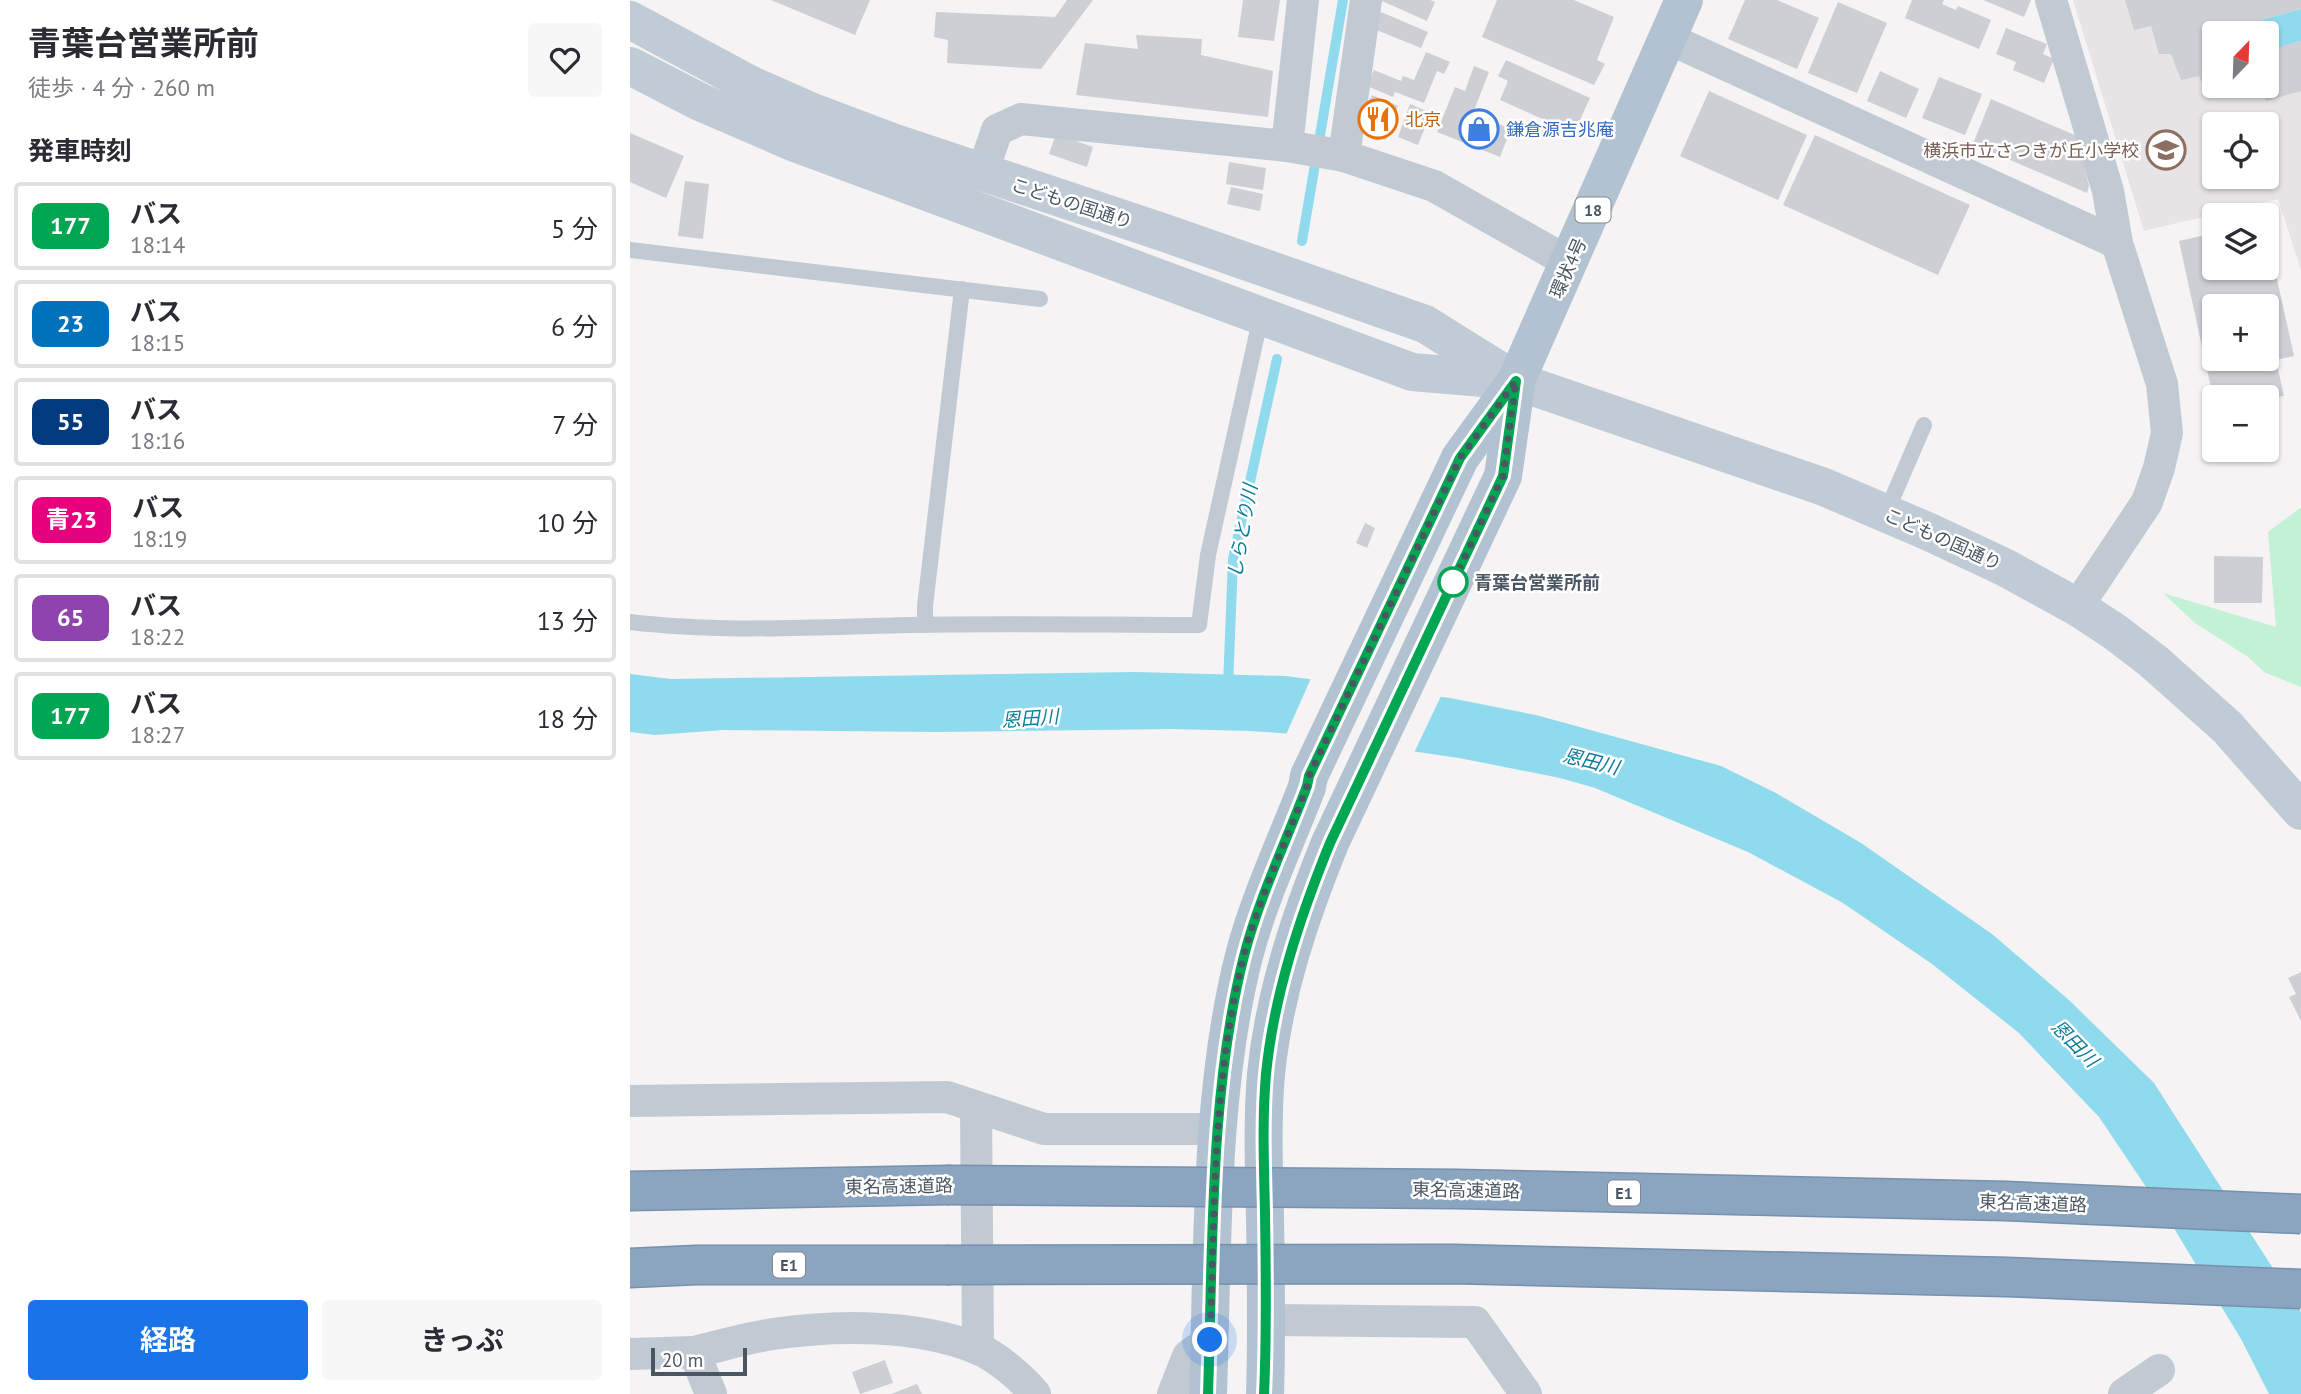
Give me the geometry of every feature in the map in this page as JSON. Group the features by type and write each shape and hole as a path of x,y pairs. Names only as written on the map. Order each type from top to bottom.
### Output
{"highway":[{"name":"東名高速道路","path":"630,1191 947,1185 1594,1192 2006,1201 2301,1214"},
{"name":"E1","path":"630,1268 695,1265 1452,1264 2007,1278 2301,1289"}],"main road":[{"name":"環状4号","path":"1218,1129 1230,1022 1244,956 1309,776 1460,458 1516,381 1684,0"},
{"name":"こどもの国通り","path":"630,20 751,85 895,144 1165,233 1425,324 1516,381 1824,487 2004,567 2077,607 2153,661 2218,719 2301,811"},
{"name":"こどもの国通り","path":"630,66 700,102 795,143 1412,372 1516,381"},
{"name":"環状4号","path":"1267,1320 1263,1126 1266,1073 1284,975 1313,885 1330,843 1503,476 1516,381"},
{"name":"18","path":"1208,1394 1218,1129"},
{"name":"18","path":"1265,1394 1267,1320"}],"street":[{"path":"1287,146 1303,0"},
{"path":"1344,156 1367,0"},
{"path":"2051,0 2108,191 2117,243 2162,384 2166,433 2159,467 2147,502 2077,607"},
{"path":"1667,38 2117,243"},
{"path":"982,174 997,130 1021,118 1287,146 1344,156 1434,186 1570,263"},
{"path":"630,1101 947,1097 1044,1129 1218,1129"},
{"path":"976,1108 978,1349"},
{"path":"1267,1320 1475,1322 1526,1394"},
{"path":"630,1354 694,1352 772,1335 846,1328 931,1335 978,1349 1023,1381 1035,1394"},
{"path":"1173,1394 1188,1356 1210,1340"},
{"path":"694,1352 711,1394"},
{"path":"2124,1394 2159,1370"}],"lane":[{"path":"630,250 1040,299"},
{"path":"925,625 962,289"},
{"path":"630,622 777,628 1199,625 1208,555 1261,316"},
{"path":"1886,513 1924,425"}],"shaded area":[{"name":"横浜市立さつきが丘小学校","path":"2073,0 2301,0 2301,270 2278,199 2261,203 2202,203 2202,217 2144,231"}],"green space":[{"path":"2300,508 2301,687 2264,672 2248,657 2195,623 2163,593 2276,627 2268,532"}],"water":[{"path":"2301,9 2301,41 2279,47 2279,21 2261,20"},
{"name":"恩田川","path":"1136,672 1286,676 1450,698 1536,715 1721,766 1776,793 1861,843 1992,934 2070,1001 2154,1083 2301,1312 2301,1394 2269,1394 2241,1339 2175,1230 2099,1117 2019,1033 1932,964 1843,903 1748,852 1595,788 1560,778 1459,758 1294,734 1251,731 724,730 655,735 630,732 630,674 671,679"}],"pier":[{"path":"1312,676 1442,694 1413,755 1285,737"}],"building":[{"path":"771,0 870,0 855,35"},
{"path":"1067,0 1093,0 1041,69 947,63 948,40 934,37 936,12 1055,17"},
{"path":"1243,0 1280,0 1274,41 1238,37"},
{"path":"1380,0 1430,0 1435,2 1427,21"},
{"path":"1497,0 1574,0 1614,17 1597,60 1605,64 1594,85 1482,37"},
{"path":"1745,0 1777,0 1819,18 1797,69 1728,39"},
{"path":"1912,0 1944,0 1942,4 1956,10 1958,6 1991,20 1979,49 1905,18"},
{"path":"1983,0 2031,0 2024,17"},
{"path":"2125,0 2301,0 2301,9 2261,21 2202,21 2202,83 2199,76 2181,80 2171,54 2159,54 2151,26 2134,30"},
{"path":"1838,2 1887,23 1857,93 1808,73"},
{"path":"1381,12 1428,32 1421,48 1374,29"},
{"path":"2006,28 2047,44 2043,54 2054,59 2044,83 2013,70 2016,62 1996,54"},
{"path":"1136,35 1202,39 1201,55 1273,71 1268,117 1076,95 1085,43 1138,49"},
{"path":"2301,41 2301,91 2279,97 2279,47"},
{"path":"1426,52 1450,62 1444,74 1437,71 1424,103 1395,92 1393,97 1367,86 1374,70 1401,81 1403,76 1414,80"},
{"path":"1506,60 1590,98 1574,133 1500,100 1508,81 1498,76"},
{"path":"1474,66 1489,72 1473,113 1511,129 1500,157 1437,132 1455,87 1465,91"},
{"path":"1880,71 1919,89 1906,118 1867,101"},
{"path":"1939,77 1982,94 1965,135 1922,118"},
{"path":"1709,91 1807,135 1778,200 1680,156"},
{"path":"1372,95 1398,106 1385,140 1369,134 1361,120"},
{"path":"1991,99 2077,136 2089,186 2087,193 1973,144"},
{"path":"1410,104 1431,113 1418,145 1398,137"},
{"path":"630,133 684,156 666,198 630,182"},
{"path":"1056,134 1093,147 1087,167 1049,154"},
{"path":"1815,135 1970,205 1938,275 1783,205"},
{"path":"1229,162 1266,168 1263,190 1226,184"},
{"path":"685,181 709,184 703,239 678,236"},
{"path":"1231,187 1263,194 1260,211 1227,204"},
{"path":"2202,236 2202,280 2277,280 2294,356 2279,359 2279,294 2202,294 2202,347 2179,241"},
{"path":"2207,371 2278,371 2284,396 2279,397 2279,385 2210,385"},
{"path":"1365,523 1375,528 1367,548 1356,543"},
{"path":"2214,556 2263,557 2262,603 2214,603"},
{"path":"2301,972 2301,1021 2289,997 2296,994 2288,978"},
{"path":"885,1360 893,1383 860,1394 852,1372"},
{"path":"917,1384 922,1394 891,1394"}],"waterway":[{"name":"しらとり川","path":"1302,241 1343,0"},
{"name":"しらとり川","path":"1228,686 1233,559 1277,359"}],"bus line":[{"name":"177","path":"1208,1394 1218,1129 1230,1022 1244,956 1309,776 1460,458 1516,381 1503,476 1330,843 1313,885 1284,975 1266,1073 1263,1126 1267,1320 1264,1394"}],"place":[{"name":"北京","path":"1378,119"},
{"name":"鎌倉源吉兆庵","path":"1479,129"},
{"name":"横浜市立さつきが丘小学校","path":"2166,150"},
{"name":"青葉台営業所前","path":"1453,582"}],"route":[{"path":"1210,1340 1218,1129 1230,1022 1244,956 1309,776 1460,458 1516,381 1503,476 1453,582"}]}
